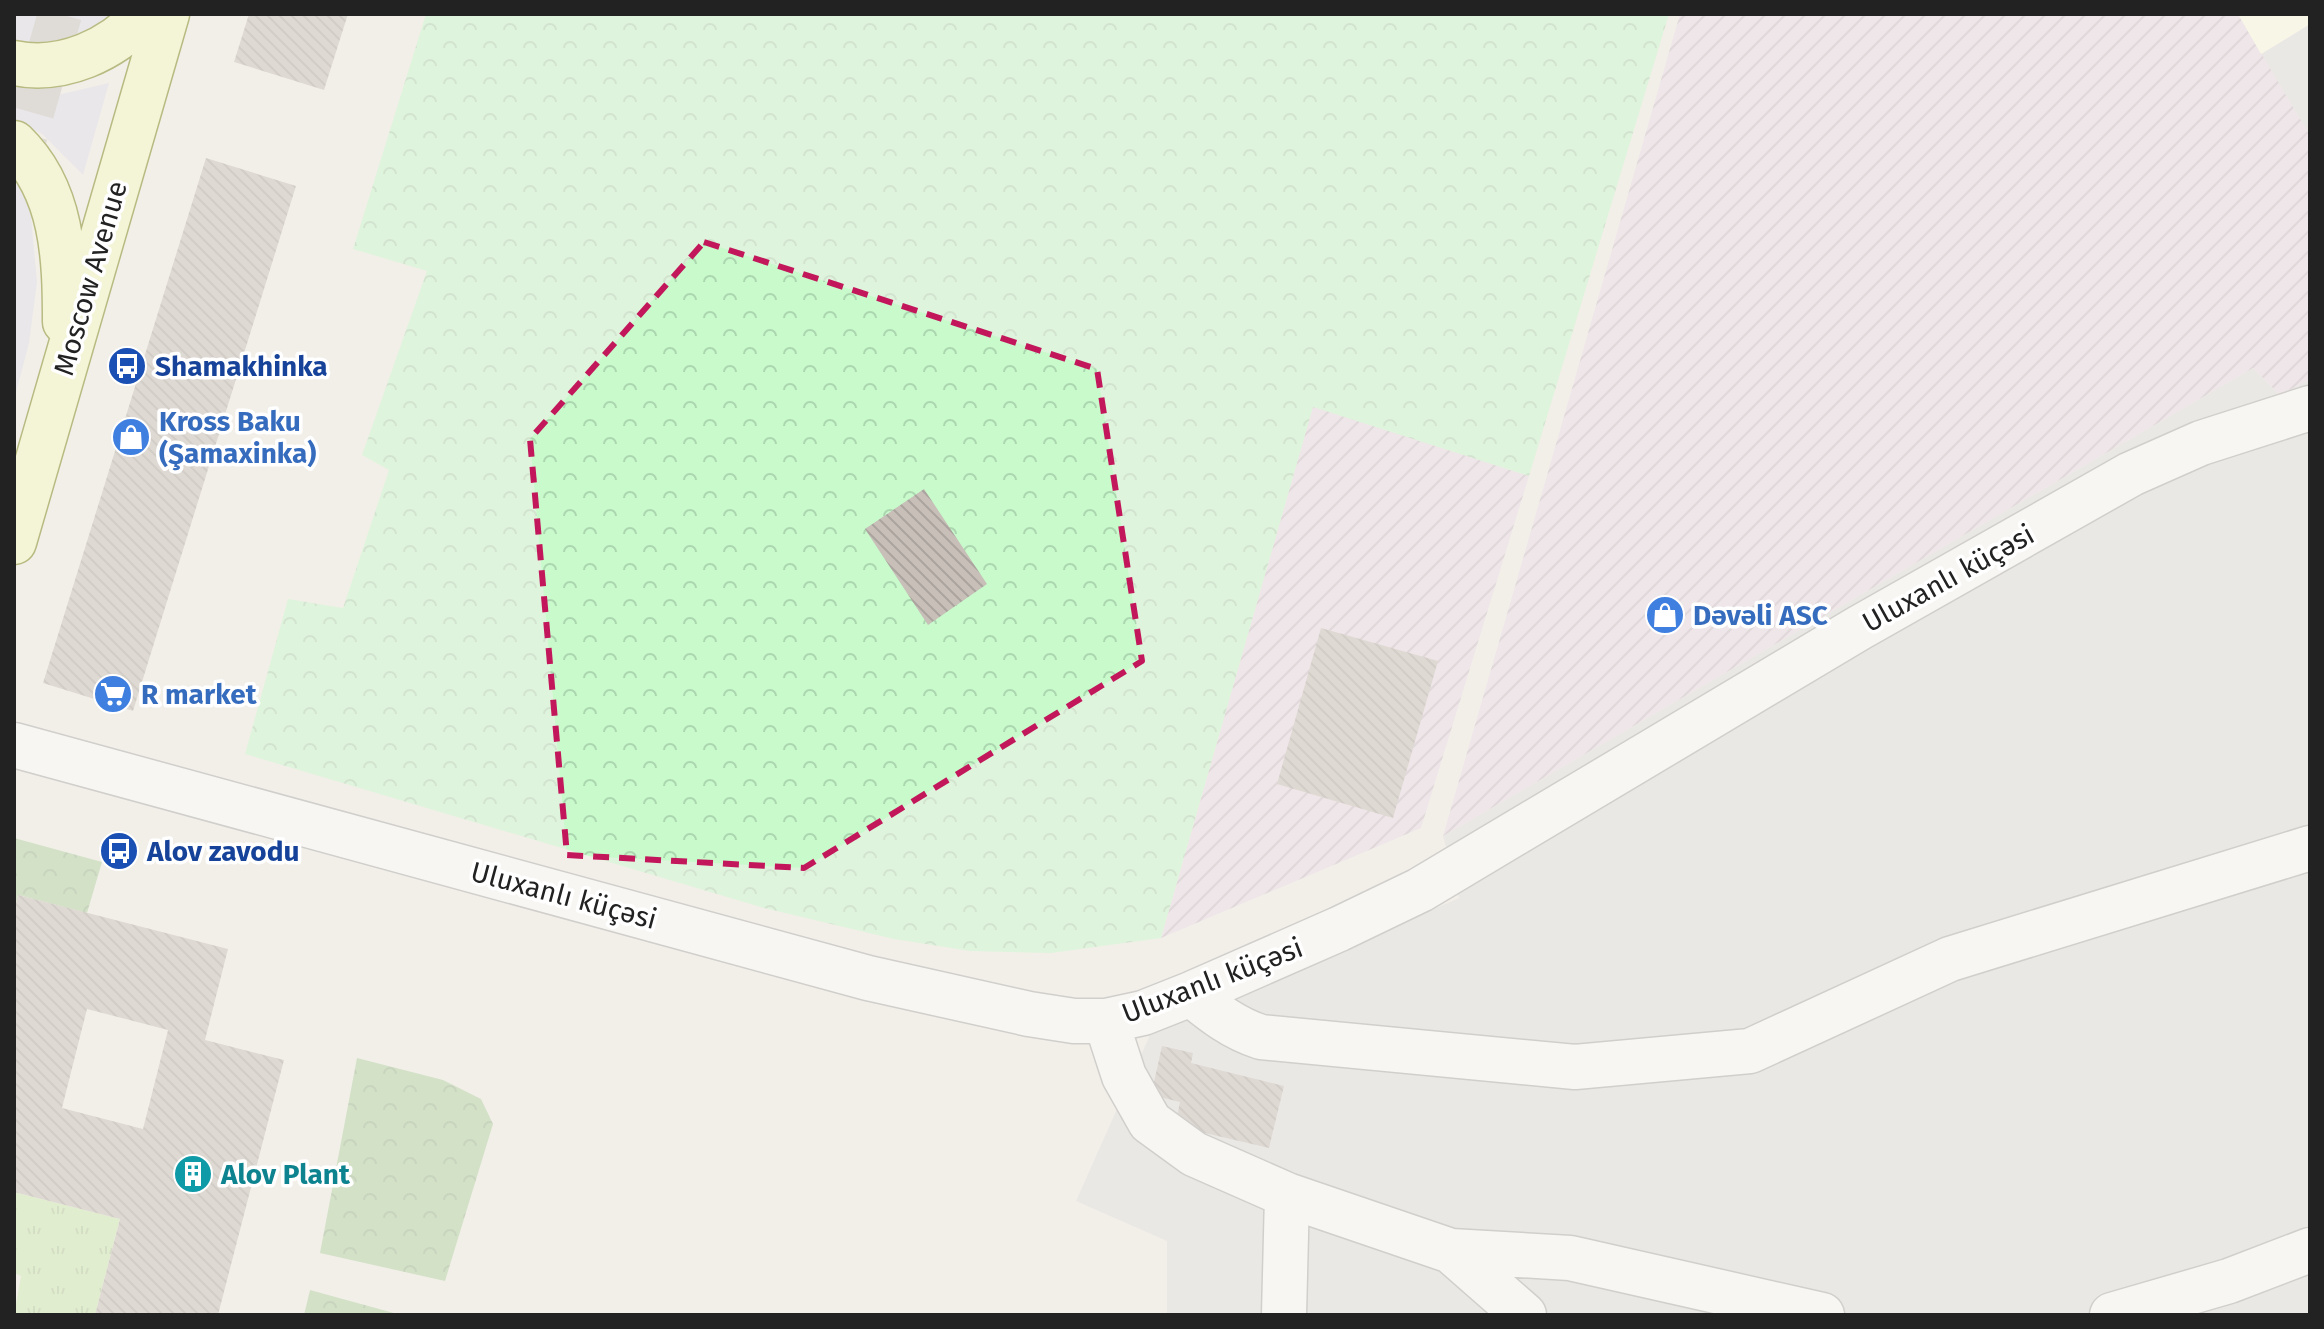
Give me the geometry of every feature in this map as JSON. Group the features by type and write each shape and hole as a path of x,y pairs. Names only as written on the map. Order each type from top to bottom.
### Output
{"main road":[{"path":"14,63 27,66 74,61 104,49 130,30 145,14"},
{"name":"Moscow Avenue","path":"14,542 167,14"},
{"path":"14,143 41,176 55,208 65,283 65,365"}],"street":[{"name":"Uluxanlı küçəsi","path":"14,745 868,978 1029,1014 1074,1021 1106,1021 1143,1013 1191,994 1420,890 1722,708 2131,474 2201,443 2310,408"},
{"path":"1191,994 1224,1021 1261,1037 1575,1067 1750,1051 1950,959 2310,848"},
{"path":"1106,1021 1124,1076 1150,1122 1194,1154 1287,1195 1451,1251 1570,1258 1822,1315"},
{"path":"1284,1315 1287,1195"},
{"path":"2112,1315 2229,1281 2310,1250"},
{"path":"1451,1251 1524,1315"}],"highlighted area":[{"path":"704,242 1097,369 1142,661 804,868 567,855 530,439"}],"shaded area":[{"path":"14,14 124,14 63,45 14,45"},
{"name":"Dəvəli ASC","path":"1680,14 2238,14 2310,136 2310,379 2280,395 2253,368 1443,836"},
{"path":"2238,14 2310,14 2310,24 2261,54"},
{"path":"2310,24 2310,136 2261,54"},
{"path":"109,83 83,175 42,134 14,120 14,92 62,94"},
{"path":"14,179 24,192 31,217 37,282 29,343 14,400"},
{"path":"2253,368 2280,395 2310,379 2310,1315 1167,1315 1167,1241 1076,1201 1150,1035 1459,898 1443,836"},
{"path":"1313,406 1529,476 1421,828 1161,938"}],"green space":[{"path":"426,14 1669,14 1529,476 1313,407 1161,938 1051,953 970,951 894,939 764,908 245,754 288,599 343,608 389,470 362,455 427,271 353,249"},
{"path":"14,838 102,862 87,913 18,895 14,911"},
{"path":"357,1058 443,1080 481,1099 493,1124 445,1281 320,1253"},
{"path":"14,1192 120,1219 95,1315 14,1315 21,1276 14,1273"},
{"path":"310,1290 401,1315 304,1315"}],"building":[{"path":"249,14 348,14 324,90 234,62"},
{"path":"206,158 296,186 133,711 43,683"},
{"path":"924,489 987,584 928,625 865,529"},
{"path":"1321,628 1438,661 1393,818 1277,784"},
{"path":"18,895 228,949 205,1040 284,1060 218,1315 95,1315 120,1219 14,1192 14,911","holes":["87,1009 168,1030 143,1129 62,1108"]},
{"path":"1162,1046 1193,1053 1191,1063 1284,1086 1269,1148 1175,1126 1180,1102 1151,1095"}],"tunnel":[{"path":"14,176 60,14"}],"place":[{"name":"Shamakhinka","path":"127,366"},
{"name":"Kross Baku (Şamaxinka)","path":"131,437"},
{"name":"Dəvəli ASC","path":"1665,615"},
{"name":"R market","path":"113,694"},
{"name":"Alov zavodu","path":"119,851"},
{"name":"Alov Plant","path":"193,1174"}]}
